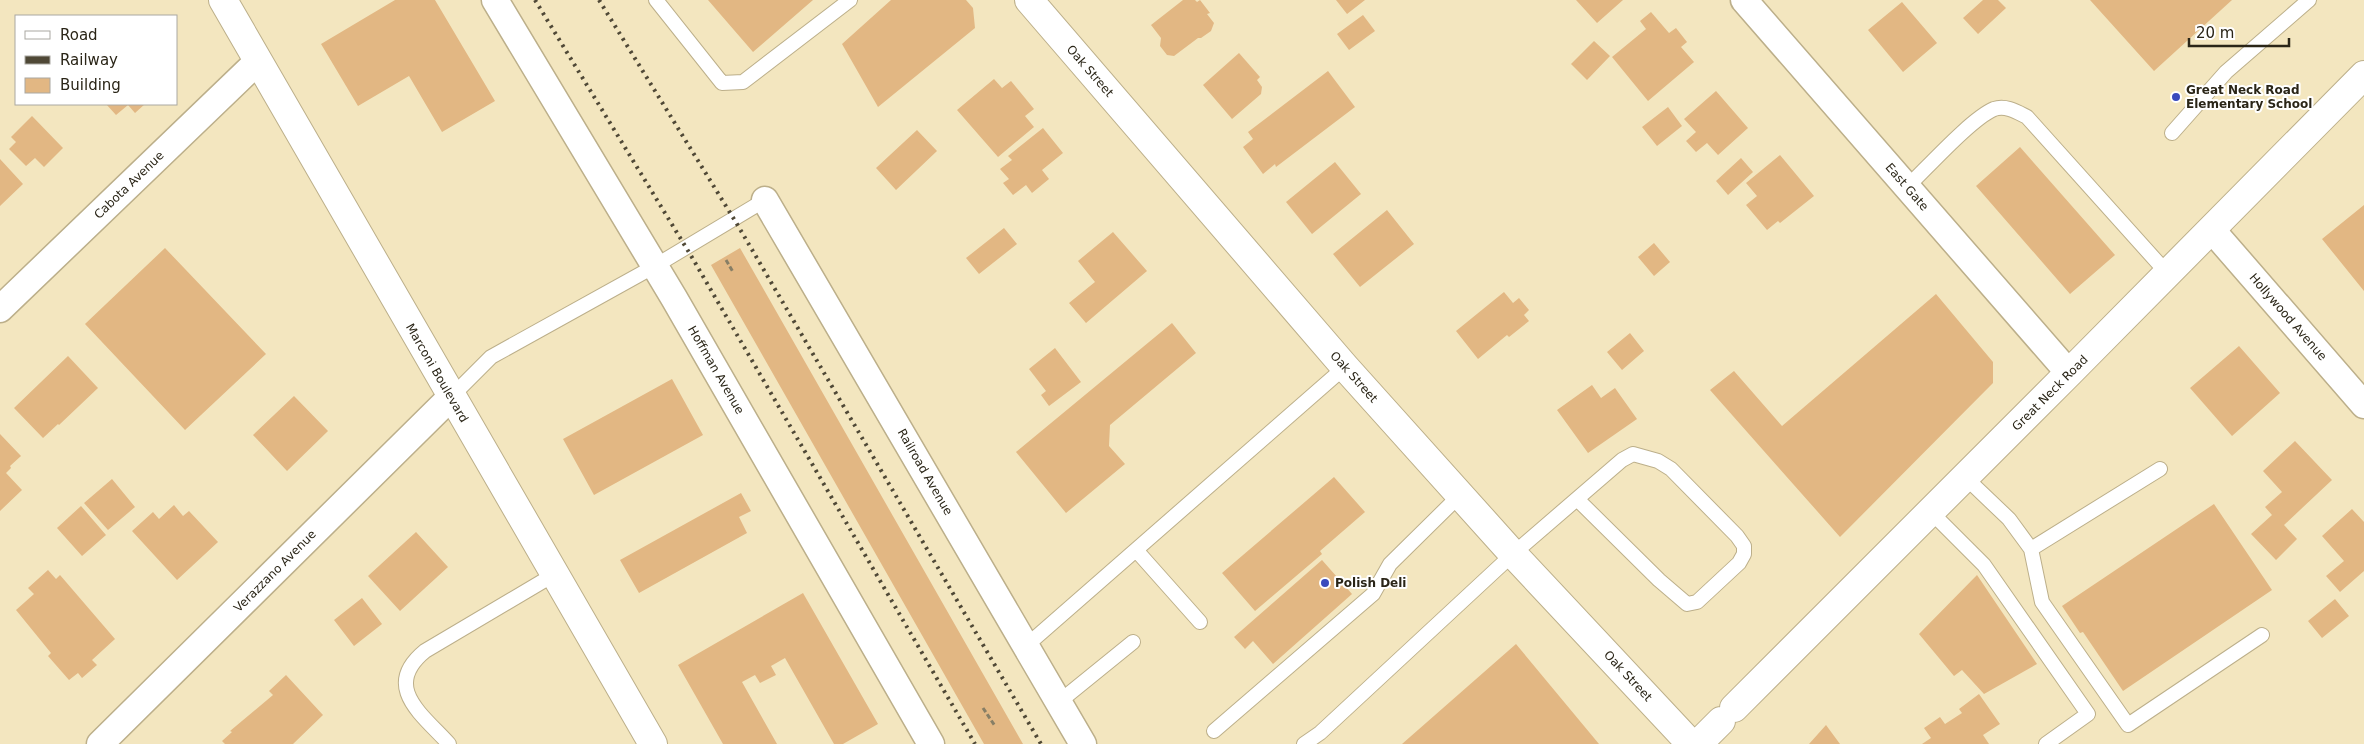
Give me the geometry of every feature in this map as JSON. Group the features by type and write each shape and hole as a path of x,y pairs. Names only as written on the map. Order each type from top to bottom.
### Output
{"main road":[{"name":"Marconi Boulevard","path":"223,0 555,574 649,742"},
{"name":"Oak Street","path":"1029,0 1345,367 1513,554 1691,744"},
{"name":"Great Neck Road","path":"1698,744 2212,230 2364,75"}],"street":[{"name":"Hoffman Avenue","path":"495,0 655,266 929,743"},
{"name":"East Gate","path":"1744,0 2069,373"},
{"name":"Cabota Avenue","path":"0,310 258,61"},
{"name":"Railroad Avenue","path":"765,200 1083,744"},
{"name":"Hollywood Avenue","path":"2212,230 2364,404"},
{"name":"Verazzano Avenue","path":"100,744 451,397"}],"lane":[{"path":"656,0 722,83 743,82 850,0"},
{"path":"2172,133 2226,72 2309,0"},
{"path":"1907,187 1974,122 1995,108 2010,108 2027,117 2168,274"},
{"path":"451,397 491,357 655,266 765,200"},
{"path":"1026,646 1345,367"},
{"path":"1304,744 1320,733 1513,554 1622,460 1634,454 1645,456 1671,469 1737,536 1744,546 1744,554 1739,563 1697,602 1687,604 1659,580 1577,499"},
{"path":"2031,549 2160,469"},
{"path":"1965,477 2009,519 2031,549 2042,602 2128,725 2262,635"},
{"path":"1214,731 1373,594 1390,564 1460,496"},
{"path":"1931,512 1984,565 2088,714 2046,744"},
{"path":"1136,550 1200,622"},
{"path":"449,744 410,701 406,688 408,672 413,661 425,651 555,574"},
{"path":"1058,702 1133,642"}],"path":[{"path":"726,260 733,272"},
{"path":"983,708 995,726"}],"building":[{"path":"395,0 435,0 495,101 442,132 409,76 358,106 321,44"},
{"path":"708,0 813,0 753,52"},
{"path":"891,0 966,0 973,8 975,28 878,107 842,44"},
{"path":"1183,0 1195,0 1197,2 1200,0 1210,13 1207,14 1214,23 1211,31 1201,38 1198,38 1174,56 1167,55 1160,46 1161,38 1151,25"},
{"path":"1336,0 1365,0 1347,14"},
{"path":"1576,0 1623,0 1597,23"},
{"path":"1983,0 1998,0 2006,8 1978,34 1963,18"},
{"path":"2090,0 2232,0 2154,71"},
{"path":"1902,2 1937,43 1903,72 1868,30"},
{"path":"1651,12 1669,33 1676,28 1687,42 1681,47 1694,62 1648,101 1612,57 1646,29 1640,21"},
{"path":"1363,15 1375,31 1349,50 1337,34"},
{"path":"1594,41 1610,56 1587,80 1571,64"},
{"path":"1239,53 1260,77 1257,80 1262,87 1261,94 1232,119 1203,85"},
{"path":"1328,71 1355,107 1276,167 1275,164 1263,174 1243,147 1253,139 1248,132"},
{"path":"994,79 1002,88 1011,81 1034,109 1025,116 1034,127 998,157 957,110"},
{"path":"1716,91 1748,128 1718,155 1707,143 1696,152 1686,141 1696,132 1684,119"},
{"path":"107,105 128,105 116,115"},
{"path":"128,105 144,105 135,113"},
{"path":"1668,107 1682,126 1657,146 1642,127"},
{"path":"32,116 63,148 44,167 35,158 26,166 9,149 16,142 11,137"},
{"path":"1043,128 1063,153 1042,170 1049,179 1032,193 1026,185 1013,195 1003,183 1009,179 1000,169 1012,160 1008,156"},
{"path":"917,130 937,151 896,190 876,168"},
{"path":"2020,147 2115,255 2070,294 1976,186"},
{"path":"1780,155 1814,196 1780,223 1778,221 1767,230 1746,205 1757,196 1746,183"},
{"path":"1741,158 1753,172 1728,195 1716,181"},
{"path":"0,159 23,184 0,206"},
{"path":"1335,162 1361,194 1312,234 1286,202"},
{"path":"2364,205 2364,291 2322,239"},
{"path":"1387,210 1414,244 1360,287 1333,254"},
{"path":"1004,228 1017,244 979,274 966,258"},
{"path":"1113,232 1147,271 1086,323 1069,303 1095,282 1078,261"},
{"path":"1654,243 1670,262 1654,276 1638,257"},
{"path":"165,248 266,354 185,430 85,324"},
{"path":"740,248 1023,744 984,744 711,265"},
{"path":"1504,292 1513,303 1519,298 1529,310 1524,315 1529,321 1509,337 1507,335 1478,359 1456,331"},
{"path":"1936,294 1993,362 1993,383 1840,537 1710,390 1734,371 1782,426"},
{"path":"1172,323 1196,353 1110,425 1109,446 1125,464 1066,513 1016,452"},
{"path":"1630,333 1644,351 1622,370 1607,352"},
{"path":"2239,346 2280,393 2232,436 2190,388"},
{"path":"1055,348 1081,382 1049,406 1041,395 1046,391 1029,369"},
{"path":"68,356 98,388 43,438 14,408"},
{"path":"672,379 703,435 594,495 563,439"},
{"path":"1592,385 1601,398 1615,388 1637,419 1588,453 1557,410"},
{"path":"294,396 328,431 287,471 253,435"},
{"path":"0,434 21,456 10,466 11,468 6,473 22,490 0,511"},
{"path":"2295,441 2332,480 2284,525 2297,539 2276,560 2251,534 2272,515 2265,507 2282,492 2263,471"},
{"path":"1334,477 1365,512 1320,551 1322,554 1255,611 1222,573"},
{"path":"112,479 135,507 108,530 84,503"},
{"path":"741,493 751,511 739,517 747,533 639,593 620,560"},
{"path":"2214,504 2272,590 2123,691 2083,632 2080,633 2062,606"},
{"path":"174,505 183,516 189,511 218,542 177,580 132,531 153,512 159,519"},
{"path":"81,506 106,535 82,556 57,528"},
{"path":"2352,509 2364,522 2364,571 2340,592 2326,576 2344,561 2322,536"},
{"path":"416,532 448,567 400,611 368,576"},
{"path":"1322,560 1352,594 1273,664 1253,641 1245,649 1234,637"},
{"path":"48,570 56,579 60,575 115,639 92,660 97,665 82,678 78,673 69,680 48,656 51,653 16,610 34,594 28,588"},
{"path":"1977,575 2037,664 1984,694 1962,670 1954,676 1919,634"},
{"path":"803,593 878,724 843,744 834,744 785,658 771,666 776,675 760,683 755,675 742,682 777,744 723,744 678,665"},
{"path":"362,598 382,624 354,646 334,620"},
{"path":"2335,599 2349,616 2322,638 2308,621"},
{"path":"1516,644 1599,744 1402,744"},
{"path":"286,675 323,715 293,744 225,744 222,741 232,732 230,731 273,695 269,691"},
{"path":"1979,694 2000,724 1983,735 1989,744 1922,744 1931,738 1924,728 1940,717 1945,724 1962,713 1959,709"},
{"path":"1826,725 1840,744 1809,744"}],"railway":[{"path":"535,0 690,254 975,744"},
{"path":"599,0 737,224 1041,744"}],"place":[{"name":"Great Neck Road Elementary School","path":"2176,97"},
{"name":"Polish Deli","path":"1325,583"}]}
